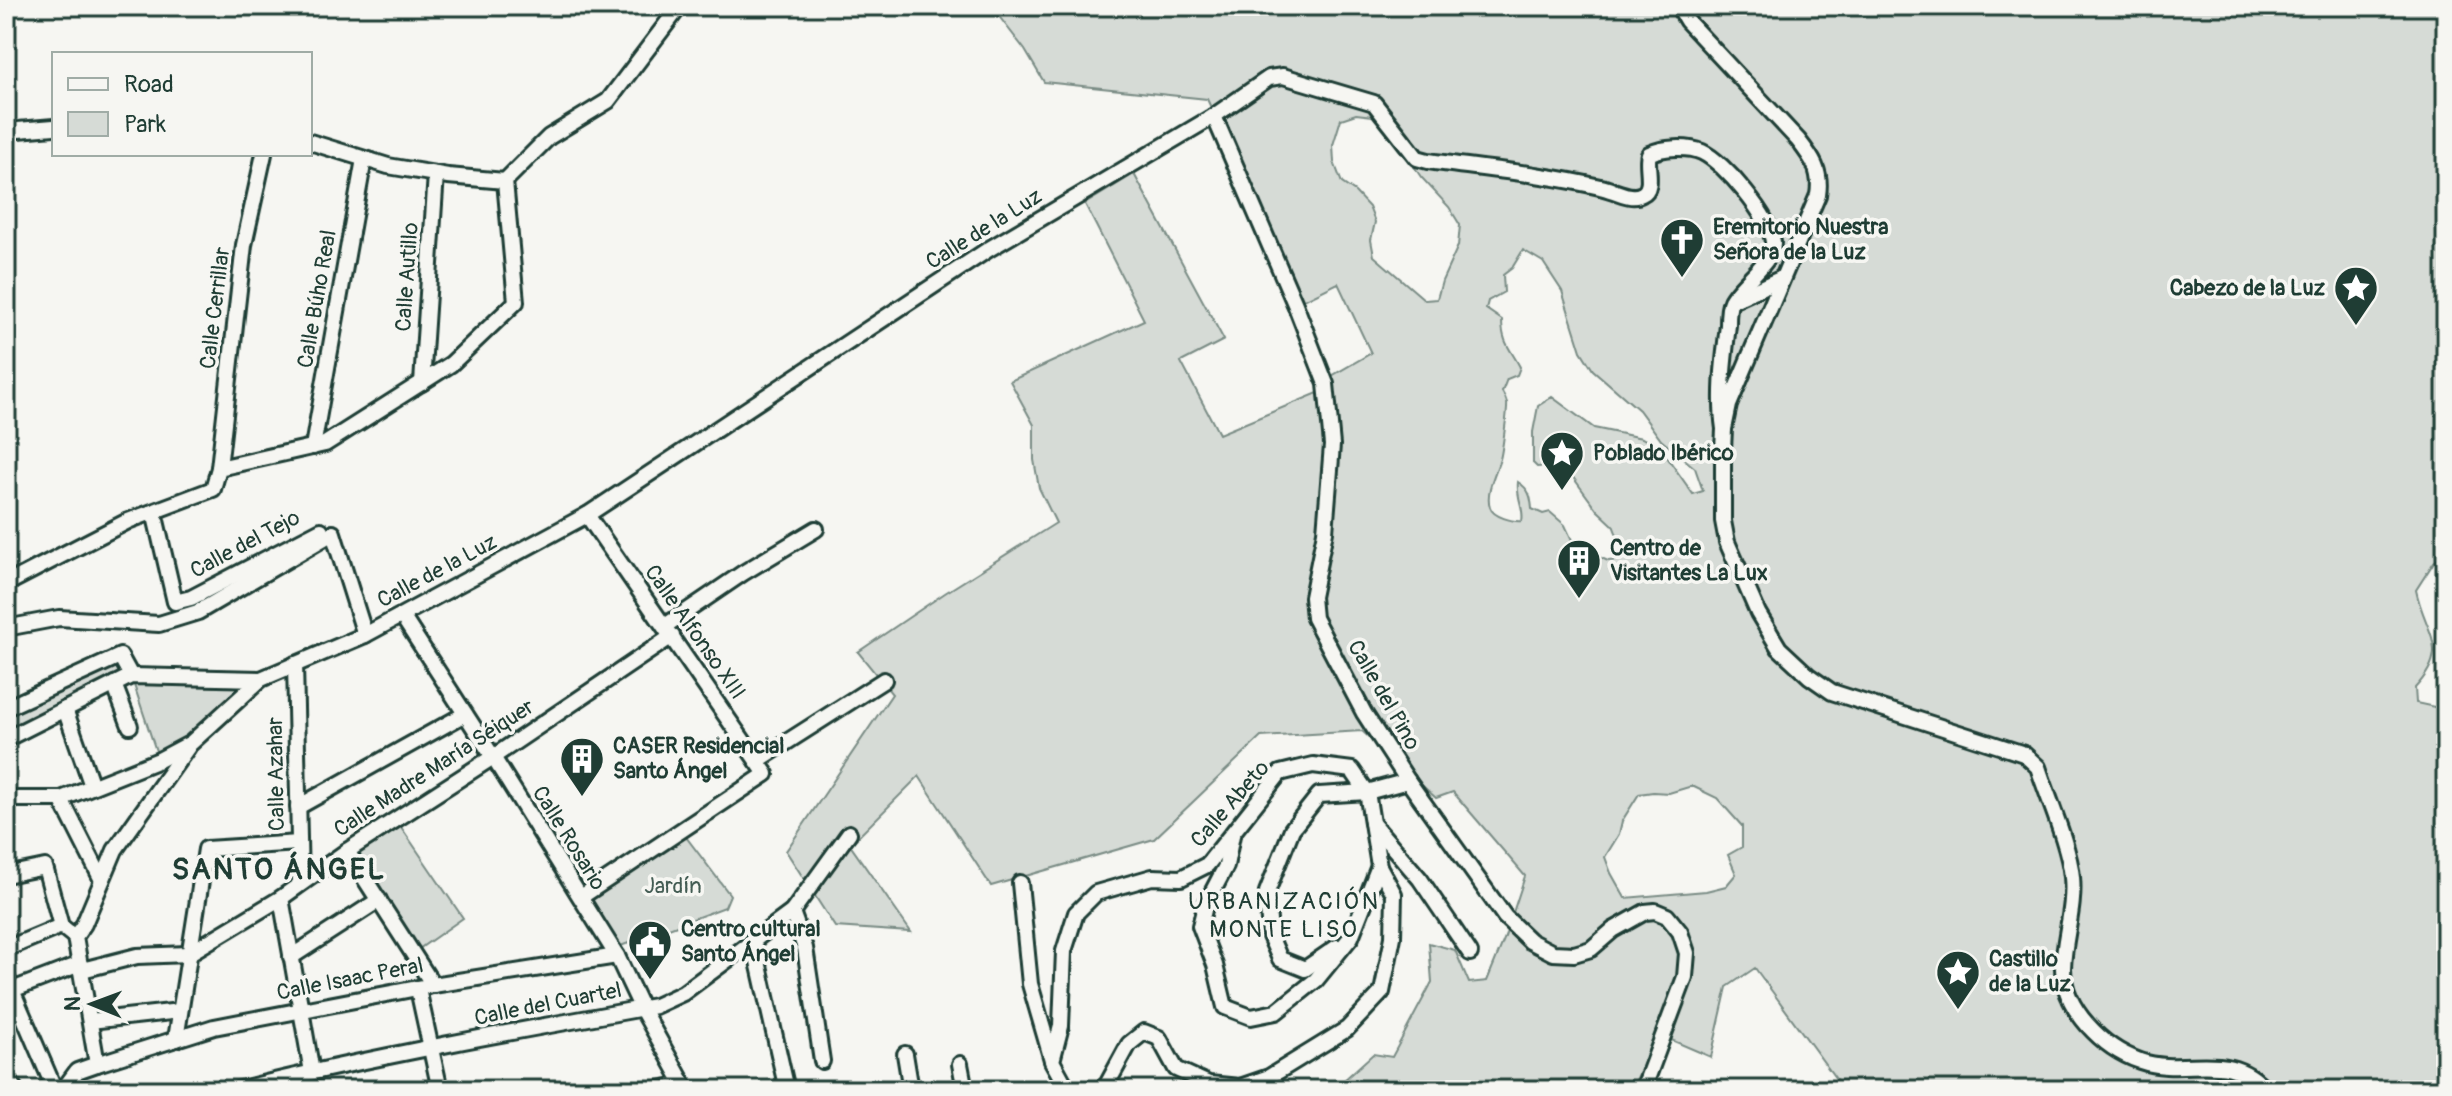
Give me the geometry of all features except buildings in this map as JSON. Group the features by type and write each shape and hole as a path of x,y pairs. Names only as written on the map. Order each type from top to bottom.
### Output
{"main road":[{"path":"6,1080 13,1090"}],"street":[{"path":"505,181 549,137 608,101 680,6"},
{"path":"1678,6 1697,32 1798,140 1814,160 1819,173 1818,195 1729,405 1724,429"},
{"name":"Calle de la Luz","path":"6,799 61,799 159,760 191,743 261,679 365,635 587,515 989,249 1214,116 1269,78 1283,76 1374,103 1417,158 1428,161 1536,175 1633,196 1642,195 1648,190 1646,162 1649,154 1658,149 1701,152 1715,160 1754,202 1773,242 1770,253 1730,301"},
{"name":"Calle del Pino","path":"1214,116 1326,384 1332,445 1325,532 1312,597 1314,618 1364,713 1408,781 1505,917 1530,941 1553,953 1574,954 1591,949 1613,930 1645,912 1655,911 1667,916 1680,932 1687,953 1685,977 1643,1090"},
{"path":"6,131 52,127"},
{"path":"312,143 388,166 505,181"},
{"name":"Calle Cerrillar","path":"219,468 244,245 264,156"},
{"name":"Calle Búho Real","path":"313,447 364,159"},
{"name":"Calle Autillo","path":"422,383 436,174"},
{"path":"6,584 128,521 213,489 219,468 325,444 451,364 516,302 505,181"},
{"path":"1782,278 1730,301 1722,413 1723,521 1727,542 1758,613 1779,648 1832,692 2024,754 2038,767 2072,875 2072,903 2063,969 2065,983 2082,1019 2098,1037 2139,1061 2166,1066 2231,1066 2247,1073 2266,1090"},
{"name":"Calle del Tejo","path":"154,512 175,602 191,598 322,529 333,533"},
{"name":"Calle Alfonso XIII","path":"587,515 762,767"},
{"name":"Calle Madre María Séiquer","path":"9,983 137,956 188,954 281,898 300,882 493,757 743,573 816,529"},
{"path":"6,628 59,618 159,624 198,612 333,533 365,635"},
{"name":"Calle Rosario","path":"402,616 617,956 685,1087"},
{"path":"6,708 120,656 131,676"},
{"name":"Calle Azahar","path":"295,664 300,882"},
{"path":"6,739 131,676 261,679"},
{"path":"581,897 884,680"},
{"path":"114,684 130,726"},
{"path":"65,709 92,786"},
{"path":"298,807 465,714"},
{"path":"75,937 84,924 115,850 191,743"},
{"path":"159,760 170,775"},
{"name":"Calle Abeto","path":"1052,1061 1061,1026 1064,951 1076,913 1096,893 1152,877 1181,878 1207,865 1280,773 1313,765 1352,770 1367,792"},
{"path":"1351,937 1305,969 1280,959 1270,936 1267,892 1292,829 1319,795 1367,792 1408,781"},
{"path":"1104,1090 1129,1044 1144,1032 1159,1038 1176,1069 1209,1084 1240,1087 1269,1077 1347,1029 1382,992 1393,937 1394,894 1379,866 1367,792"},
{"path":"61,799 102,880"},
{"path":"1372,823 1420,879 1470,953"},
{"path":"1233,831 1226,866 1205,906 1200,926 1215,965 1225,1007 1251,1017 1276,1012 1316,980 1351,937 1379,866"},
{"name":"Calle del Cuartel","path":"237,1090 290,1084 312,1072 655,1006 683,993 792,912 849,833"},
{"path":"176,1039 206,849 299,843"},
{"path":"347,851 433,985"},
{"path":"6,875 45,867 61,926 75,937 97,1064"},
{"path":"1020,883 1030,984 1052,1061 1068,1090"},
{"path":"281,898 312,1072"},
{"path":"291,957 379,900"},
{"path":"792,912 805,948 822,1061"},
{"path":"6,949 61,926"},
{"path":"753,939 787,1090"},
{"name":"Calle Isaac Peral","path":"63,1090 77,1071 214,1027 433,985 617,956"},
{"path":"9,983 55,1090"},
{"path":"418,989 440,1090"},
{"path":"90,1021 180,1011"},
{"path":"905,1054 911,1090"},
{"path":"960,1064 965,1090"},
{"path":"654,1090 685,1087"}],"green space":[{"path":"991,6 2446,6 2446,553 2434,562 2416,590 2434,651 2426,674 2415,688 2416,703 2439,708 2446,706 2446,1090 1844,1090 1755,968 1727,987 1711,1057 1667,1038 1653,1046 1631,1090 1346,1090 1343,1081 1373,1054 1392,1057 1432,982 1429,943 1455,950 1469,983 1487,981 1525,876 1453,792 1436,798 1362,731 1261,737 1154,839 991,886 919,776 850,845 911,932 835,927 786,851 892,694 858,652 1056,523 1039,488 1034,460 1034,425 1010,381 1144,320 1085,204 1134,174 1224,340 1181,362 1219,434 1323,391 1330,377 1371,353 1338,283 1300,302 1207,99 1044,82 1025,50","holes":["1356,114 1373,116 1387,126 1421,177 1449,207 1460,225 1458,246 1437,299 1425,300 1374,256 1371,240 1375,222 1369,207 1342,183 1334,162 1333,145 1341,119","1523,250 1543,262 1562,291 1581,351 1593,370 1639,410 1661,440 1695,468 1703,491 1693,494 1662,450 1642,438 1594,428 1552,397 1538,406 1533,432 1533,463 1537,467 1564,465 1597,510 1613,525 1622,548 1619,560 1608,561 1579,548 1565,525 1550,512 1543,514 1532,509 1529,493 1518,482 1522,521 1499,516 1490,507 1490,489 1500,459 1506,421 1507,403 1502,392 1507,379 1517,375 1520,367 1505,340 1502,320 1486,309 1488,301 1504,292 1503,275 1512,268","1692,786 1717,798 1742,826 1742,847 1728,855 1736,874 1726,886 1706,891 1625,898 1605,857 1639,794 1669,793"]},
{"path":"120,656 131,676 6,739 6,708"},
{"path":"131,676 261,679 159,760"},
{"path":"401,827 463,918 416,951 355,854"},
{"name":"Jardín","path":"683,833 730,895 725,907 618,947 589,895"}],"place":[{"name":"Eremitorio Nuestra Señora de la Luz","path":"1682,279"},
{"name":"Cabezo de la Luz","path":"2356,327"},
{"name":"Poblado Ibérico","path":"1562,492"},
{"name":"Centro de Visitantes La Lux","path":"1579,600"},
{"name":"CASER Residencial Santo Ángel","path":"582,798"},
{"name":"Centro cultural Santo Ángel","path":"650,981"},
{"name":"Castillo de la Luz","path":"1958,1011"}],"district":[{"name":"SANTO ÁNGEL","path":"279,869"},
{"name":"URBANIZACIÓN MONTE LISO","path":"1284,915"}]}
